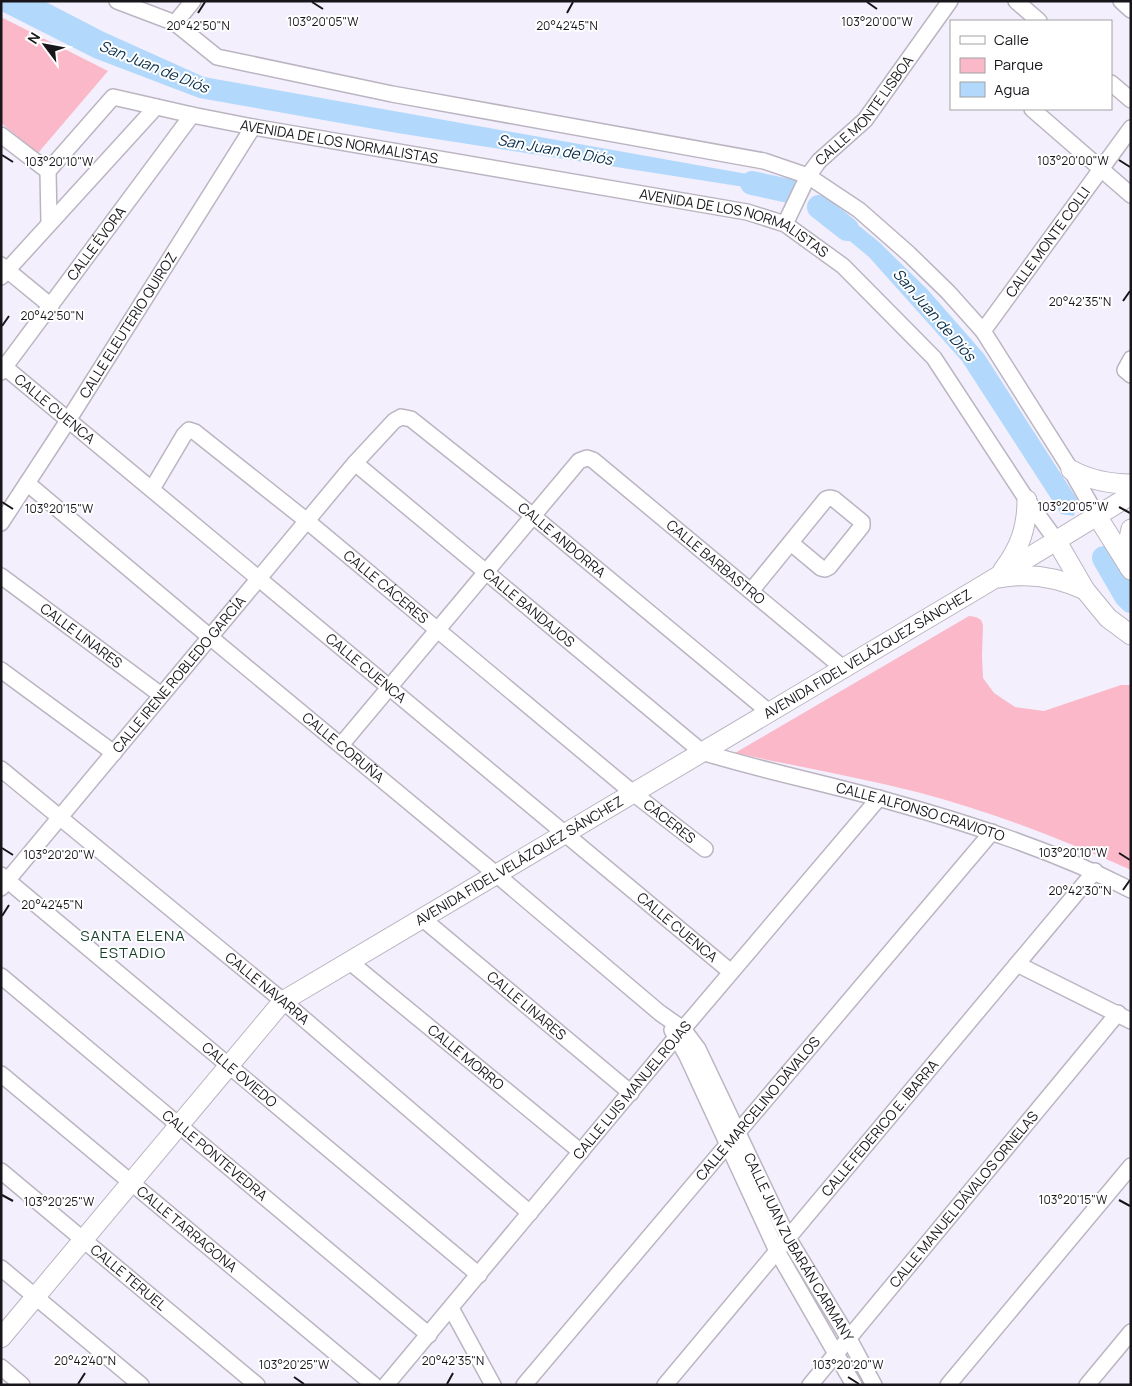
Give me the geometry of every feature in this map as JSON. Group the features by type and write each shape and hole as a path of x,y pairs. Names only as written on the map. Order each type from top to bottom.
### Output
{"street":[{"path":"117,1 175,23 217,57 392,94 764,161 808,176 859,210 873,222 948,292 984,331 1130,569"},
{"path":"175,23 193,1"},
{"name":"CALLE MONTE LISBOA","path":"785,224 808,176 819,162 864,120 950,1"},
{"path":"1016,1 1038,20"},
{"path":"1121,1 1131,10"},
{"path":"1112,84 1131,100"},
{"name":"AVENIDA DE LOS NORMALISTAS","path":"48,171 113,97 253,127 747,212 785,224 843,266 934,358 1027,500 1056,540 1085,590 1108,618 1131,635"},
{"path":"51,306 3,271 156,107"},
{"path":"1033,110 1131,196"},
{"name":"CALLE ÉVORA","path":"3,368 192,115"},
{"name":"CALLE ELEUTERIO QUIROZ","path":"1,523 69,420 253,127"},
{"name":"CALLE MONTE COLLI","path":"984,331 1131,128"},
{"path":"1,136 48,171 49,223"},
{"path":"1131,359 1126,370 1131,375"},
{"name":"CALLE CUENCA","path":"3,368 69,420 731,972"},
{"name":"CALLE ANDORRA","path":"356,463 394,422 401,417 412,419 533,516 769,712"},
{"name":"CALLE CÁCERES","path":"152,489 184,435 189,430 195,432 307,521 633,794"},
{"name":"CALLE BARBASTRO","path":"533,516 579,461 586,458 593,460 843,668"},
{"name":"CALLE IRENE ROBLEDO GARCÍA","path":"3,881 114,753 356,463"},
{"name":"CALLE BANDAJOS","path":"356,463 702,752"},
{"path":"1071,470 1099,481 1131,484"},
{"name":"CALLE CORUÑA","path":"27,483 497,875 680,1033"},
{"name":"AVENIDA FIDEL VELÁZQUEZ SÁNCHEZ","path":"1,1338 283,1002 1131,495"},
{"path":"751,591 826,499 834,499 862,522 862,526 829,567 825,569 821,568 791,543"},
{"path":"993,579 1010,561 1021,540 1025,526 1027,500"},
{"path":"341,745 533,516"},
{"path":"1130,569 1128,543 1131,529"},
{"name":"CALLE LINARES","path":"1,576 161,696"},
{"path":"993,579 1016,576 1040,576 1055,579 1085,590"},
{"path":"1,670 114,753"},
{"name":"CALLE ALFONSO CRAVIOTO","path":"702,752 734,762 879,798 992,832 1095,871 1131,890"},
{"name":"CALLE NAVARRA","path":"1,769 283,1002 530,1213"},
{"name":"CÁCERES","path":"633,794 705,849"},
{"name":"CALLE LUIS MANUEL ROJAS","path":"386,1385 879,798"},
{"name":"CALLE MARCELINO DÁVALOS","path":"524,1385 992,832"},
{"name":"CALLE FEDERICO E. IBARRA","path":"665,1385 1095,871"},
{"name":"CALLE OVIEDO","path":"3,881 229,1065 479,1274"},
{"name":"CALLE LINARES","path":"423,919 630,1093"},
{"name":"CALLE MORRO","path":"350,962 581,1152"},
{"path":"1017,964 1124,1017"},
{"name":"CALLE PONTEVEDRA","path":"1,976 429,1335"},
{"name":"CALLE MANUEL DÁVALOS ORNELAS","path":"810,1385 835,1352 1124,1017"},
{"name":"CALLE JUAN ZUBARÁN CARMANY","path":"680,1033 698,1049 788,1238 848,1337 874,1385"},
{"name":"CALLE JUAN ZUBARÁN CARMANY","path":"680,1033 727,1145 777,1251 854,1385"},
{"name":"CALLE TARRAGONA","path":"1,1074 374,1385"},
{"path":"948,1385 1131,1166"},
{"name":"CALLE TERUEL","path":"1,1171 257,1385"},
{"path":"1,1268 141,1385"},
{"path":"451,1308 493,1385"},
{"path":"1087,1385 1131,1332"},
{"path":"1,1368 22,1385"}],"green space":[{"path":"1,17 108,71 38,153 1,123"},
{"path":"969,616 981,620 983,625 983,678 994,693 1015,707 1044,711 1121,685 1131,685 1131,870 1026,826 972,808 872,781 735,753"}],"water":[{"path":"1,1 44,1 104,32 204,77 775,179 784,189 771,191 397,133 199,98 94,58 1,11"},
{"path":"837,208 879,242 927,289 984,354 1077,499 1074,516 1061,514 962,361 869,257 828,223 823,209"},
{"path":"1106,561 1121,571 1128,583 1131,596 1131,614 1105,575"}],"waterway":[{"name":"San Juan de Diós","path":"752,183 789,191"},
{"name":"San Juan de Diós","path":"819,207 847,229"},
{"name":"San Juan de Diós","path":"1104,558 1126,596 1131,601"}],"district":[{"name":"SANTA ELENA ESTADIO","path":"133,944"}]}
